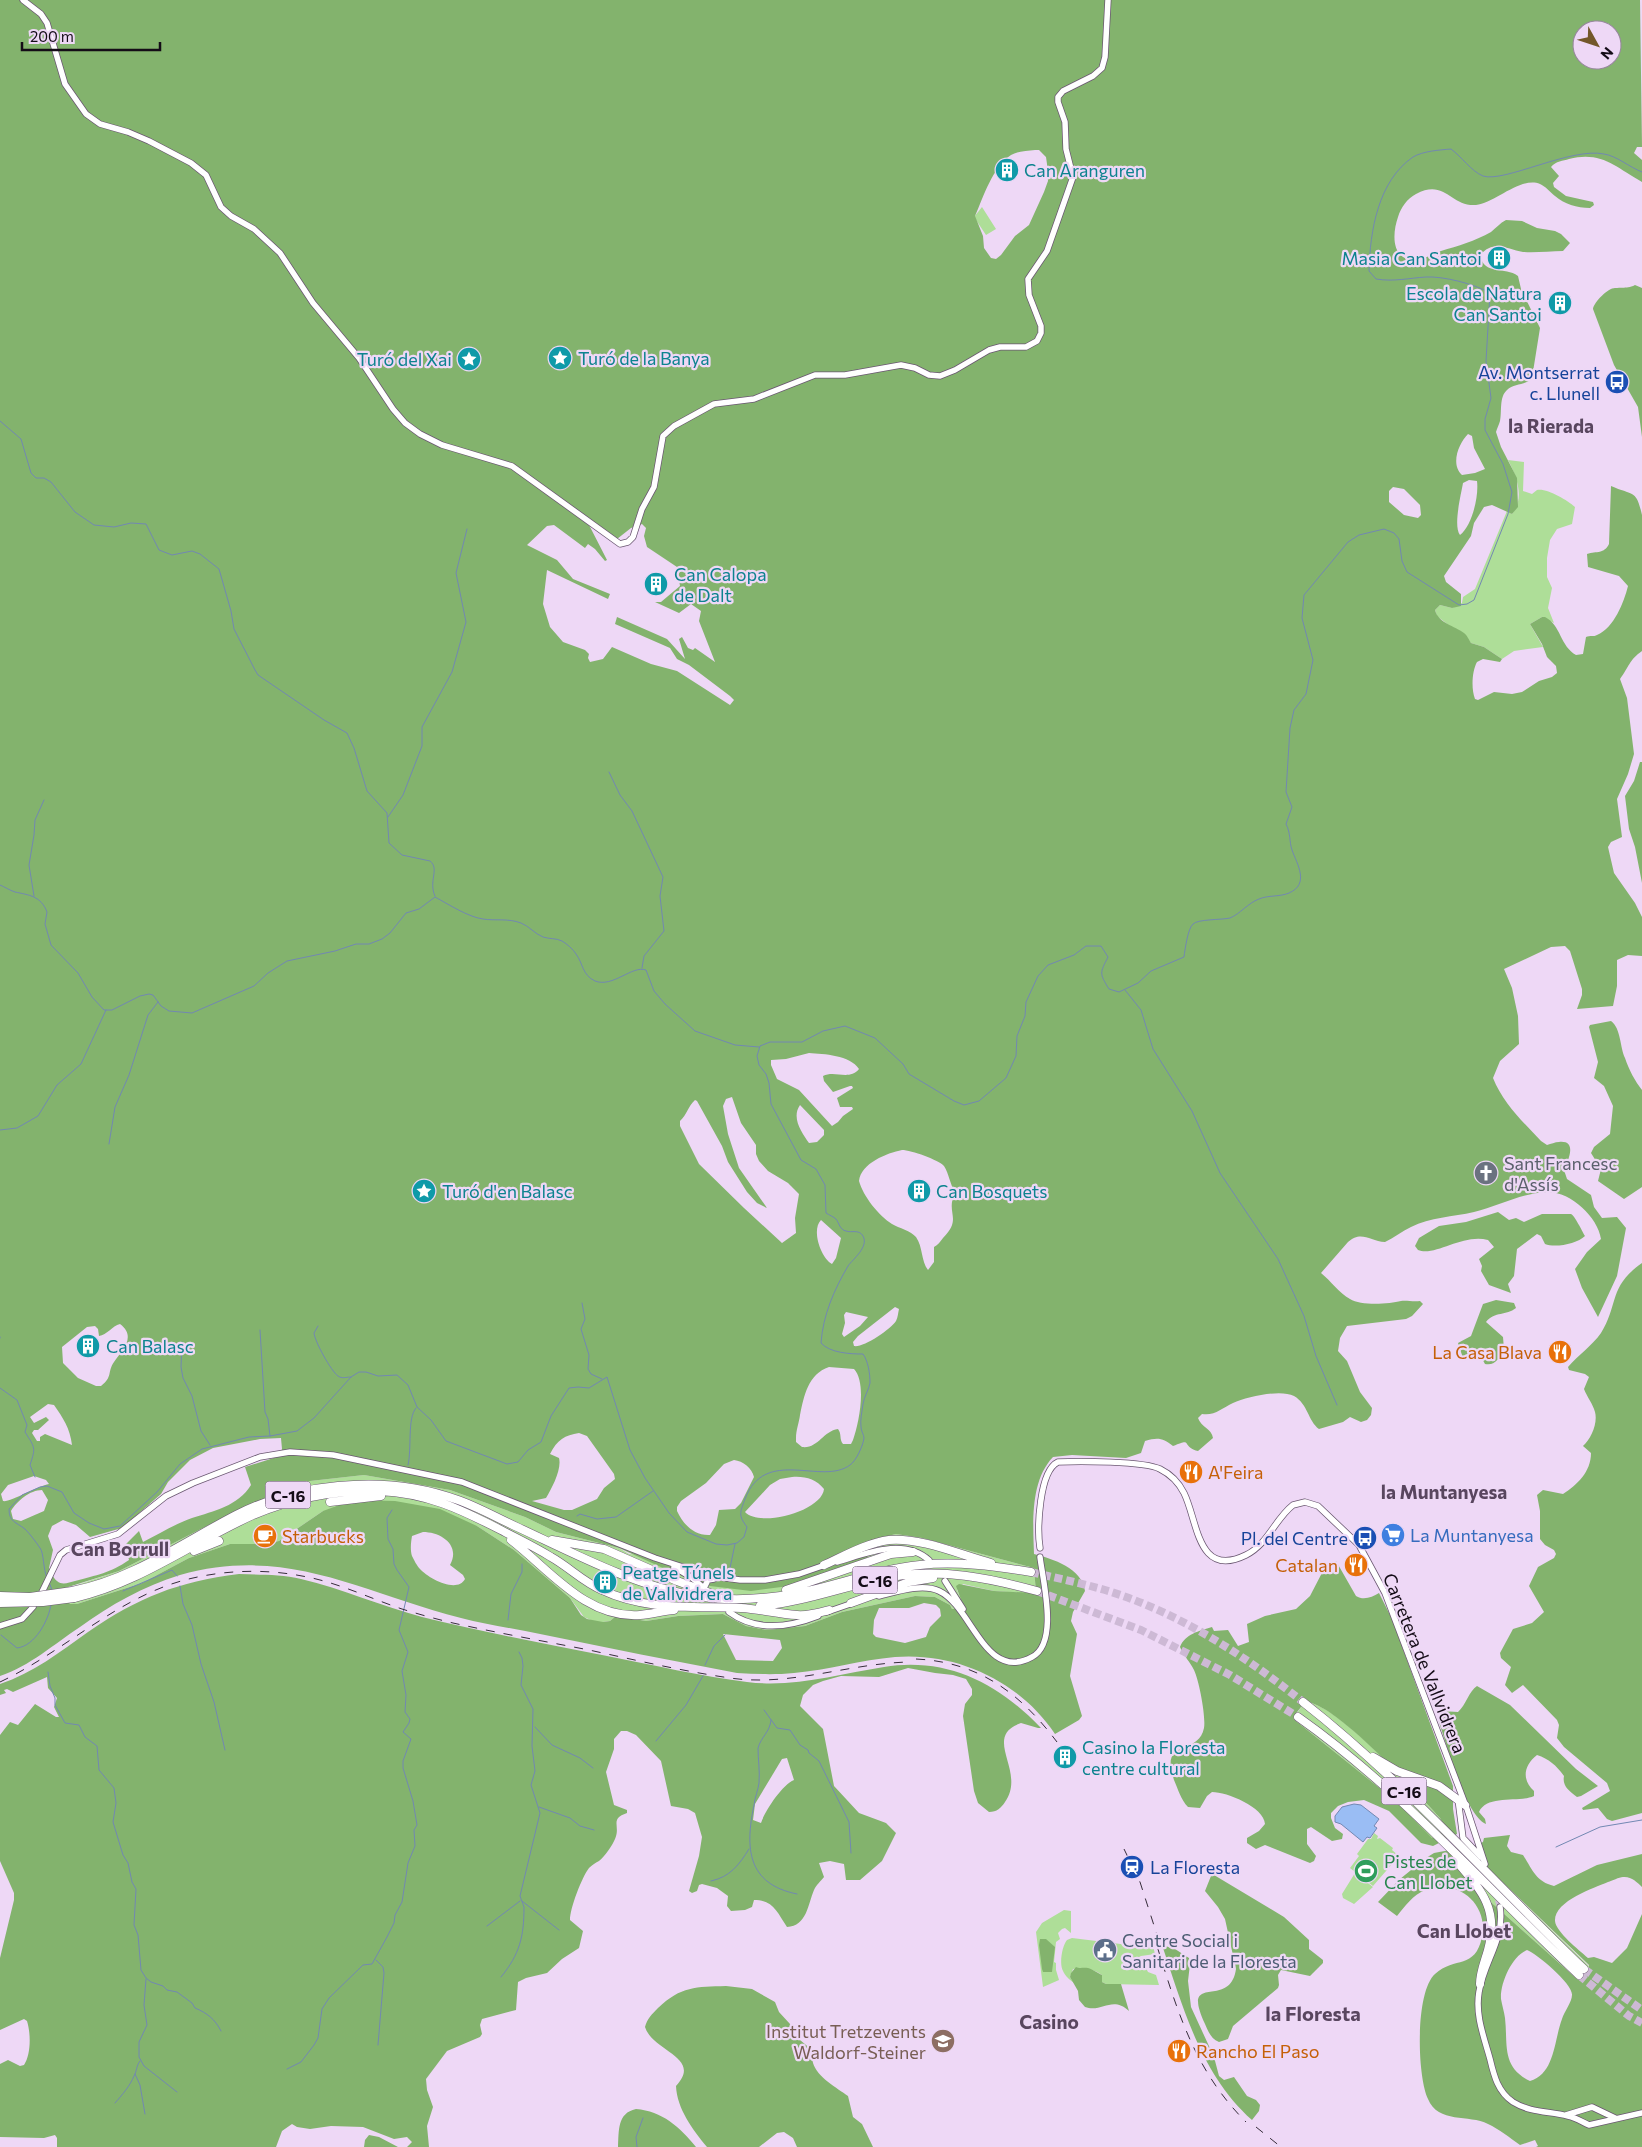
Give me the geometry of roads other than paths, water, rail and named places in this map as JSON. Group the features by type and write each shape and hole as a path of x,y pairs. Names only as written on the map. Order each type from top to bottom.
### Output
{"highway":[{"name":"C-16","path":"0,1596 30,1597 73,1594 124,1575 175,1550 237,1515 273,1500 305,1491 337,1486 378,1485 433,1492 468,1504 610,1569 656,1586 691,1595 739,1599 773,1597 919,1565 955,1562 1031,1572"},
{"name":"C-16","path":"0,1603 43,1602 125,1583 252,1516 301,1499 348,1492 400,1493 444,1503 552,1557 582,1580 602,1590 640,1604 688,1608 741,1608 799,1600 856,1585 915,1574 960,1574 1037,1591"},
{"path":"330,1502 400,1493"},
{"name":"C-16","path":"489,1524 525,1551 573,1594 587,1601 611,1611 629,1615 688,1608"},
{"name":"C-16","path":"540,1537 604,1549 677,1581 724,1598"},
{"path":"824,1565 876,1543 895,1540 921,1543 1012,1569"},
{"path":"174,1558 219,1542"},
{"path":"739,1599 782,1592 891,1554 913,1552"},
{"path":"851,1603 908,1582 933,1578 1011,1584"},
{"path":"741,1608 799,1615 829,1610"},
{"name":"C-16","path":"1303,1702 1354,1744 1438,1834"},
{"name":"C-16","path":"1298,1717 1350,1755 1412,1809 1582,1972"},
{"path":"1354,1744 1397,1771 1439,1786 1465,1805"},
{"path":"1438,1834 1459,1855 1484,1894 1488,1904 1492,1920 1491,1939 1481,1972 1480,1984"}],"main road":[{"path":"23,0 40,14 47,24 64,84 86,114 100,124 128,132 149,141 191,163 206,174 220,207 231,216 254,229 280,253 313,303 359,358 393,409 405,423 420,434 442,445 512,466 620,544 628,542 633,537 642,510 654,487 663,436 674,426 714,404 754,399 815,375 845,375 901,365 915,368 929,375 940,376 955,370 989,350 1000,347 1026,347 1038,339 1041,326 1029,295 1028,279 1047,251 1073,177 1066,149 1065,122 1058,102 1058,96 1063,91 1095,75 1102,68 1108,0"},
{"path":"42,1592 60,1555 66,1550 122,1532 173,1492 260,1457 290,1452 333,1455 462,1482 656,1558 704,1574 729,1579"},
{"name":"Carretera de Vallvidrera","path":"1040,1548 1038,1524 1047,1477 1053,1465 1064,1462 1139,1463 1160,1469 1180,1486 1201,1544 1208,1553 1218,1559 1230,1560 1248,1554 1260,1544 1293,1505 1305,1502 1321,1508 1358,1543 1389,1603 1455,1782"},
{"path":"656,1558 683,1572 704,1588 710,1578 755,1580 783,1578 872,1551 900,1549 913,1552 929,1560"},
{"path":"729,1612 748,1622 770,1626 798,1622 851,1603 909,1590 938,1590 950,1599 988,1650 1001,1659 1021,1661 1039,1653 1046,1641 1048,1630 1040,1557"},
{"path":"945,1581 970,1624"},
{"path":"0,1626 22,1620 33,1607"},
{"path":"1455,1782 1484,1861 1463,1838 1458,1814 1455,1782"},
{"path":"1463,1832 1467,1828 1472,1829"},
{"path":"1467,1842 1473,1841 1476,1837"},
{"path":"1500,1907 1500,1934 1480,1984 1478,2002 1480,2022 1499,2087 1510,2100 1525,2108 1544,2113 1566,2115 1589,2125 1642,2113"},
{"path":"1566,2115 1592,2108 1615,2118"},
{"path":"1584,2122 1582,2117 1585,2110"},
{"path":"1596,2124 1600,2118 1599,2111"}],"water":[{"path":"1354,1804 1361,1805 1379,1819 1374,1826 1377,1828 1370,1838 1367,1837 1363,1842 1341,1824 1335,1822 1335,1816 1342,1807"}],"waterway":[{"path":"47,1578 40,1548 27,1531 10,1517 9,1509 22,1495 47,1486 62,1492 74,1513 89,1523 104,1529 120,1526 157,1492 180,1464 202,1449 249,1437 270,1436 297,1431 314,1418 351,1377 359,1372 378,1376 397,1375 408,1385 417,1407 431,1420 446,1441 507,1464 518,1462 528,1450 541,1442 551,1416 569,1388 589,1388 607,1377 630,1450 645,1478 669,1513 687,1532 716,1544 727,1545 737,1543 744,1537 747,1527 741,1517 743,1504 754,1483 766,1474 780,1470 825,1472 838,1470 850,1465 859,1453 864,1438 861,1422 864,1401 870,1383 869,1371 863,1354 835,1351 821,1343 824,1323 838,1284 848,1266 862,1248 864,1240 860,1233 848,1232 842,1229 836,1219 826,1213 825,1185 816,1169 801,1160 771,1104 769,1083 766,1074 759,1065 757,1056 760,1046 770,1042 802,1042 823,1031 845,1026 875,1038 903,1064 909,1074 954,1101 964,1105 979,1101 1006,1078 1016,1056 1017,1036 1025,1016 1026,1002 1038,976 1048,965 1074,955 1086,946 1101,946 1108,957 1102,970 1102,976 1109,989 1119,992 1138,983 1151,971 1184,957 1191,926 1196,922 1230,918 1259,899 1289,893 1295,889 1299,884 1300,873 1286,824 1292,807 1286,792 1290,728 1294,710 1306,694 1313,660 1302,618 1304,595 1348,542 1359,535 1384,529 1394,533 1399,539 1402,561 1407,572 1459,605 1467,604 1474,600 1508,514 1512,492 1503,464 1485,430 1485,419 1491,398 1486,361 1490,293 1450,279 1426,277 1401,280 1376,279 1369,271 1371,240 1378,208 1384,193 1401,167 1413,157 1437,150 1451,149 1474,171 1483,176 1506,175 1574,155 1590,153 1609,155 1642,172"},
{"path":"0,421 21,439 31,473 36,478 44,478 51,482 75,512 94,525 114,527 131,523 146,524 159,550 172,555 192,551 200,554 219,569 234,629 258,675 324,720 347,733 354,748 367,791 387,813 389,843 402,855 430,861 433,864 433,891 435,896"},
{"path":"388,817 403,795 422,746 422,727 452,672 466,622 456,573 467,529"},
{"path":"609,772 620,795 632,811 663,877 660,896 664,931 644,956 642,968"},
{"path":"34,896 29,865 35,820 44,800"},
{"path":"0,885 38,899 47,912 45,924 51,945 78,973 92,997 104,1010 112,1010 140,996 149,994 153,995 161,1006 169,1011 192,1013 254,986 268,973 287,961 335,951 356,944 369,944 382,939 390,933 406,913 419,909 435,897 471,916 483,919 516,921 543,937 562,941 573,950 585,972 595,981 609,982 641,969 646,970 654,991 665,1004 695,1031 735,1045 759,1047"},
{"path":"1125,990 1141,1010 1153,1049 1192,1111 1220,1173 1278,1259 1304,1316 1316,1356 1337,1405"},
{"path":"109,1144 115,1107 129,1075 148,1015 158,1002"},
{"path":"0,1130 17,1128 38,1116 57,1085 81,1064 106,1010"},
{"path":"582,1303 585,1319 581,1329 589,1355 588,1369 591,1374 602,1379"},
{"path":"318,1326 314,1333 315,1337 328,1363 338,1376 343,1378 351,1377"},
{"path":"260,1330 265,1412 268,1419 270,1436"},
{"path":"182,1342 181,1367 183,1378 192,1396 201,1431 210,1445"},
{"path":"0,1388 17,1400 27,1425 25,1432 34,1448 30,1465 35,1477"},
{"path":"408,1465 411,1426 413,1413 416,1408"},
{"path":"577,1516 580,1514 597,1519 616,1517 653,1491"},
{"path":"287,2069 301,2062 314,2045 318,2038 322,2009 329,1998 363,1965 372,1964 394,1923 395,1915 402,1902 408,1863 415,1846 414,1830 417,1825 413,1801 403,1768 403,1761 411,1739 403,1732 410,1719 405,1712 406,1695 402,1671 408,1652 399,1630 409,1587 394,1564 393,1549 388,1539 387,1518 392,1510"},
{"path":"730,1568 735,1544"},
{"path":"508,1620 511,1594 522,1572 522,1564"},
{"path":"123,1591 172,1570 177,1576"},
{"path":"49,1582 52,1590"},
{"path":"180,1586 183,1604 192,1625 201,1664 214,1702 225,1750"},
{"path":"1,1635 17,1648 30,1643 44,1624 51,1604"},
{"path":"705,1665 714,1646 725,1635"},
{"path":"501,1977 513,1960 522,1936 524,1907 520,1896 540,1813 531,1785 535,1771 532,1746 533,1709 521,1685 523,1666 519,1652"},
{"path":"48,1672 55,1705 65,1723 79,1725 85,1737 97,1746 99,1770 114,1788 116,1803 113,1822 123,1855 128,1863 132,1882 136,1889 134,1925 138,1935 141,1970 151,1982 163,1986 167,1990 177,1992 192,2003 195,2008 207,2014 221,2031"},
{"path":"656,1741 686,1705 703,1676"},
{"path":"764,1710 777,1728 790,1730 800,1745 819,1761 849,1822 851,1853"},
{"path":"771,1720 769,1728 758,1748 759,1783 751,1821 750,1849 753,1862 759,1873 768,1882 780,1889 797,1894"},
{"path":"535,1727 552,1745 580,1758 593,1768"},
{"path":"539,1807 570,1818 580,1826 594,1830"},
{"path":"1556,1847 1600,1827 1642,1820"},
{"path":"711,1881 724,1877 733,1870 749,1849"},
{"path":"487,1926 520,1901"},
{"path":"522,1901 559,1930"},
{"path":"376,1960 383,1967 384,1973 378,2045"},
{"path":"146,1979 144,2005 147,2025 139,2042 139,2057 144,2066 177,2092"},
{"path":"115,2103 126,2090 140,2061"},
{"path":"135,2074 140,2085 145,2114"},
{"path":"637,2147 636,2137 643,2118"}],"tunnel":[{"path":"1031,1572 1105,1590 1158,1610 1234,1652 1303,1702"},
{"path":"1037,1591 1141,1630 1230,1675 1298,1717"},
{"path":"1489,1876 1500,1907"},
{"path":"1584,1969 1642,2010"},
{"path":"1579,1975 1629,2016 1642,2023"}],"railway":[{"path":"0,1682 48,1655 94,1624 141,1597 166,1586 193,1578 247,1571 275,1572 315,1579 340,1586 402,1609 453,1623 676,1669 730,1678 753,1680 798,1677 887,1663 910,1662"},
{"path":"916,1659 939,1661 959,1666 996,1683 1028,1709 1057,1742"},
{"path":"1124,1849 1140,1882 1159,1941"},
{"path":"1157,1946 1181,2018 1201,2062 1228,2103 1246,2122"},
{"path":"1256,2127 1281,2147"}],"place":[{"name":"Can Aranguren","path":"1007,170"},
{"name":"Masia Can Santoi","path":"1499,258"},
{"name":"Escola de Natura Can Santoi","path":"1560,303"},
{"name":"Turó de la Banya","path":"560,358"},
{"name":"Turó del Xai","path":"469,359"},
{"name":"Av. Montserrat c. Llunell","path":"1617,382"},
{"name":"Can Calopa de Dalt","path":"656,584"},
{"name":"Sant Francesc d'Assís","path":"1486,1173"},
{"name":"Turó d'en Balasc","path":"424,1191"},
{"name":"Can Bosquets","path":"919,1191"},
{"name":"Can Balasc","path":"88,1346"},
{"name":"La Casa Blava","path":"1560,1352"},
{"name":"A'Feira","path":"1191,1472"},
{"name":"La Muntanyesa","path":"1393,1535"},
{"name":"Starbucks","path":"265,1536"},
{"name":"Pl. del Centre","path":"1365,1538"},
{"name":"Catalan","path":"1356,1565"},
{"name":"Peatge Túnels de Vallvidrera","path":"605,1582"},
{"name":"Casino la Floresta centre cultural","path":"1065,1757"},
{"name":"La Floresta","path":"1132,1867"},
{"name":"Pistes de Can Llobet","path":"1366,1871"},
{"name":"Centre Social i Sanitari de la Floresta","path":"1105,1950"},
{"name":"Institut Tretzevents Waldorf-Steiner","path":"943,2041"},
{"name":"Rancho El Paso","path":"1179,2051"}],"district":[{"name":"la Rierada","path":"1551,425"},
{"name":"la Muntanyesa","path":"1444,1491"},
{"name":"Can Borrull","path":"120,1548"},
{"name":"Can Llobet","path":"1464,1930"},
{"name":"la Floresta","path":"1313,2013"},
{"name":"Casino","path":"1049,2021"}]}
